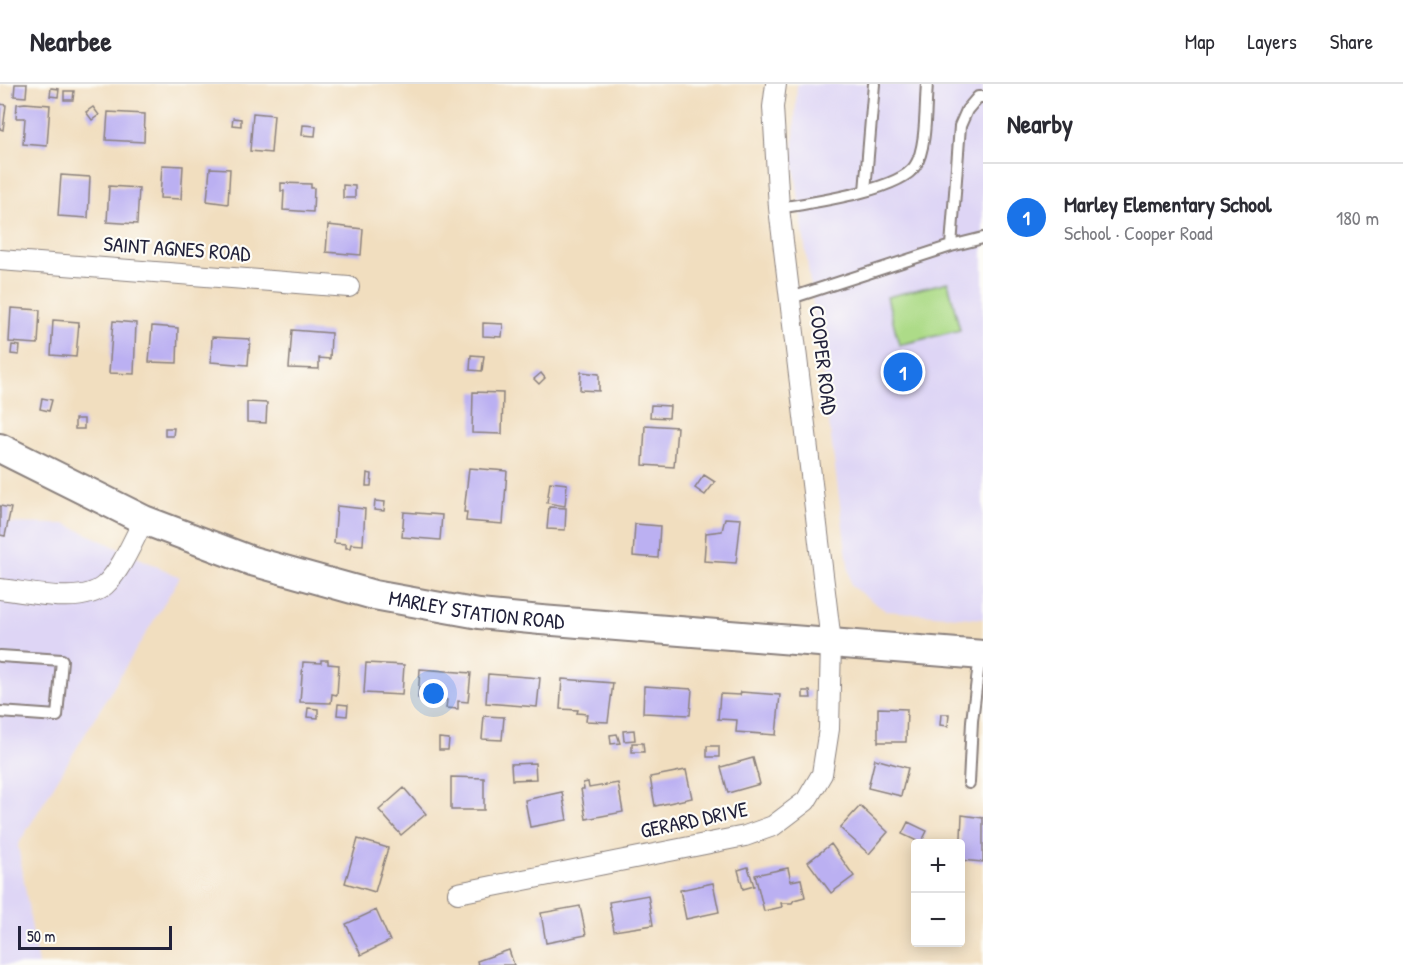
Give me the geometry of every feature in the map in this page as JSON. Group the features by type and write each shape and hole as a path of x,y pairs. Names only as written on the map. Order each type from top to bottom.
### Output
{"main road":[{"name":"MARLEY STATION ROAD","path":"0,448 144,520 252,561 374,596 479,614 982,655"}],"street":[{"name":"COOPER ROAD","path":"776,84 773,107 779,208 831,642"},
{"name":"SAINT AGNES ROAD","path":"0,260 350,287"},
{"path":"0,590 79,597 93,592 105,584 114,573 144,520"},
{"name":"GERARD DRIVE","path":"458,893 745,836 773,826 790,815 806,801 822,774 829,729 831,642"}],"lane":[{"path":"865,191 874,84"},
{"path":"779,208 865,191 901,178 915,167 921,148 927,84"},
{"path":"951,246 960,126 967,110 978,97 983,97"},
{"path":"791,298 951,246 983,238"},
{"path":"969,783 972,722 982,655"},
{"path":"0,656 62,660 57,716 0,712"}],"shaded area":[{"path":"797,84 983,84 983,619 886,611 851,586 793,157"},
{"path":"0,523 66,524 180,577 18,845 38,965 0,965"}],"green space":[{"path":"948,282 960,330 899,345 887,297"}],"building":[{"path":"15,84 27,84 26,97 14,96"},
{"path":"51,88 59,89 58,97 50,96"},
{"path":"64,91 74,91 73,100 64,100"},
{"path":"0,104 6,105 3,130 0,129"},
{"path":"17,104 50,105 47,146 23,144 25,118 16,118"},
{"path":"93,107 99,115 92,120 86,112"},
{"path":"108,112 145,114 144,142 106,140"},
{"path":"253,113 274,115 271,153 250,151"},
{"path":"233,118 241,119 241,126 232,125"},
{"path":"303,125 316,126 315,136 302,135"},
{"path":"162,165 183,166 181,199 160,198"},
{"path":"210,168 230,169 228,204 207,201"},
{"path":"61,175 90,177 88,218 58,216"},
{"path":"281,183 311,184 311,188 314,188 313,212 283,210 284,191 281,191"},
{"path":"343,185 355,186 355,198 343,198"},
{"path":"109,186 139,188 137,224 107,222"},
{"path":"328,225 363,229 361,255 326,252"},
{"path":"11,308 40,310 38,344 9,342"},
{"path":"53,320 79,322 76,357 51,355"},
{"path":"113,321 136,323 134,374 109,373"},
{"path":"483,323 503,324 502,337 483,336"},
{"path":"152,326 178,328 177,363 149,362"},
{"path":"292,330 331,333 330,359 319,358 319,369 289,368"},
{"path":"212,337 250,339 248,365 211,362"},
{"path":"12,345 20,346 19,355 11,354"},
{"path":"471,355 484,356 482,371 470,370"},
{"path":"581,372 599,374 599,391 580,390"},
{"path":"541,373 545,378 539,384 534,379"},
{"path":"473,392 503,393 502,434 472,433"},
{"path":"42,398 52,400 49,411 40,409"},
{"path":"247,402 267,403 266,423 247,422"},
{"path":"651,405 670,406 669,418 650,417"},
{"path":"75,419 84,419 84,429 75,429"},
{"path":"645,425 677,427 674,467 643,465"},
{"path":"165,428 174,428 173,436 165,436"},
{"path":"469,468 507,471 503,524 466,521 467,512 464,512"},
{"path":"367,473 372,474 371,486 366,486"},
{"path":"704,475 715,482 705,495 695,488"},
{"path":"550,482 567,484 565,506 547,503"},
{"path":"375,501 385,502 384,511 374,510"},
{"path":"0,506 11,508 5,536 0,535"},
{"path":"337,506 365,509 363,545 351,544 350,548 346,548 346,544 334,543"},
{"path":"549,507 566,508 565,530 547,529"},
{"path":"404,512 442,515 440,540 402,537"},
{"path":"725,518 741,519 736,563 704,561 706,533 722,531"},
{"path":"635,524 660,526 658,558 633,556"},
{"path":"321,660 328,660 328,664 339,665 337,695 332,694 331,703 300,702 303,662 321,663"},
{"path":"366,663 404,665 402,695 364,693"},
{"path":"420,669 471,673 468,702 458,701 458,709 446,708 447,700 418,698"},
{"path":"488,674 540,678 537,707 486,703"},
{"path":"562,679 613,683 608,722 586,721 587,714 577,713 578,710 560,709"},
{"path":"644,686 692,689 690,715 643,713"},
{"path":"803,691 810,691 811,698 803,698"},
{"path":"741,692 780,695 776,735 736,732 737,720 718,719 720,694 740,695"},
{"path":"338,704 348,705 347,716 337,715"},
{"path":"308,708 318,709 318,718 307,717"},
{"path":"878,708 907,709 906,742 878,742"},
{"path":"941,714 949,714 948,726 940,725"},
{"path":"484,716 504,717 502,740 482,739"},
{"path":"634,730 635,740 624,741 623,731"},
{"path":"617,734 620,743 611,744 610,735"},
{"path":"439,738 449,739 448,750 439,750"},
{"path":"632,743 643,743 644,752 632,752"},
{"path":"707,746 719,746 719,757 707,757"},
{"path":"753,758 760,784 728,793 721,767"},
{"path":"875,759 908,768 901,796 868,788"},
{"path":"535,763 536,779 512,780 511,764"},
{"path":"686,770 692,798 655,806 650,777"},
{"path":"451,777 484,778 484,810 451,810"},
{"path":"588,782 589,788 618,783 623,812 586,819 581,789 584,789 583,783"},
{"path":"404,788 426,814 401,835 379,810"},
{"path":"562,792 567,820 530,827 525,800"},
{"path":"860,806 888,832 869,854 840,828"},
{"path":"962,815 983,818 983,862 965,860 965,839 961,839"},
{"path":"908,822 927,831 923,839 913,839 902,834"},
{"path":"358,839 388,848 375,892 345,883"},
{"path":"831,844 854,876 831,893 808,862"},
{"path":"748,867 754,886 743,889 738,870"},
{"path":"788,868 791,881 801,879 805,897 794,900 792,903 781,903 782,907 764,911 755,875"},
{"path":"713,883 719,912 686,919 680,890"},
{"path":"648,895 653,925 614,931 609,902"},
{"path":"580,906 586,935 546,943 541,913"},
{"path":"376,910 390,941 361,955 346,924"},
{"path":"509,950 514,965 478,965 477,961"}],"place":[{"name":"Marley Elementary School","path":"903,372"}]}
